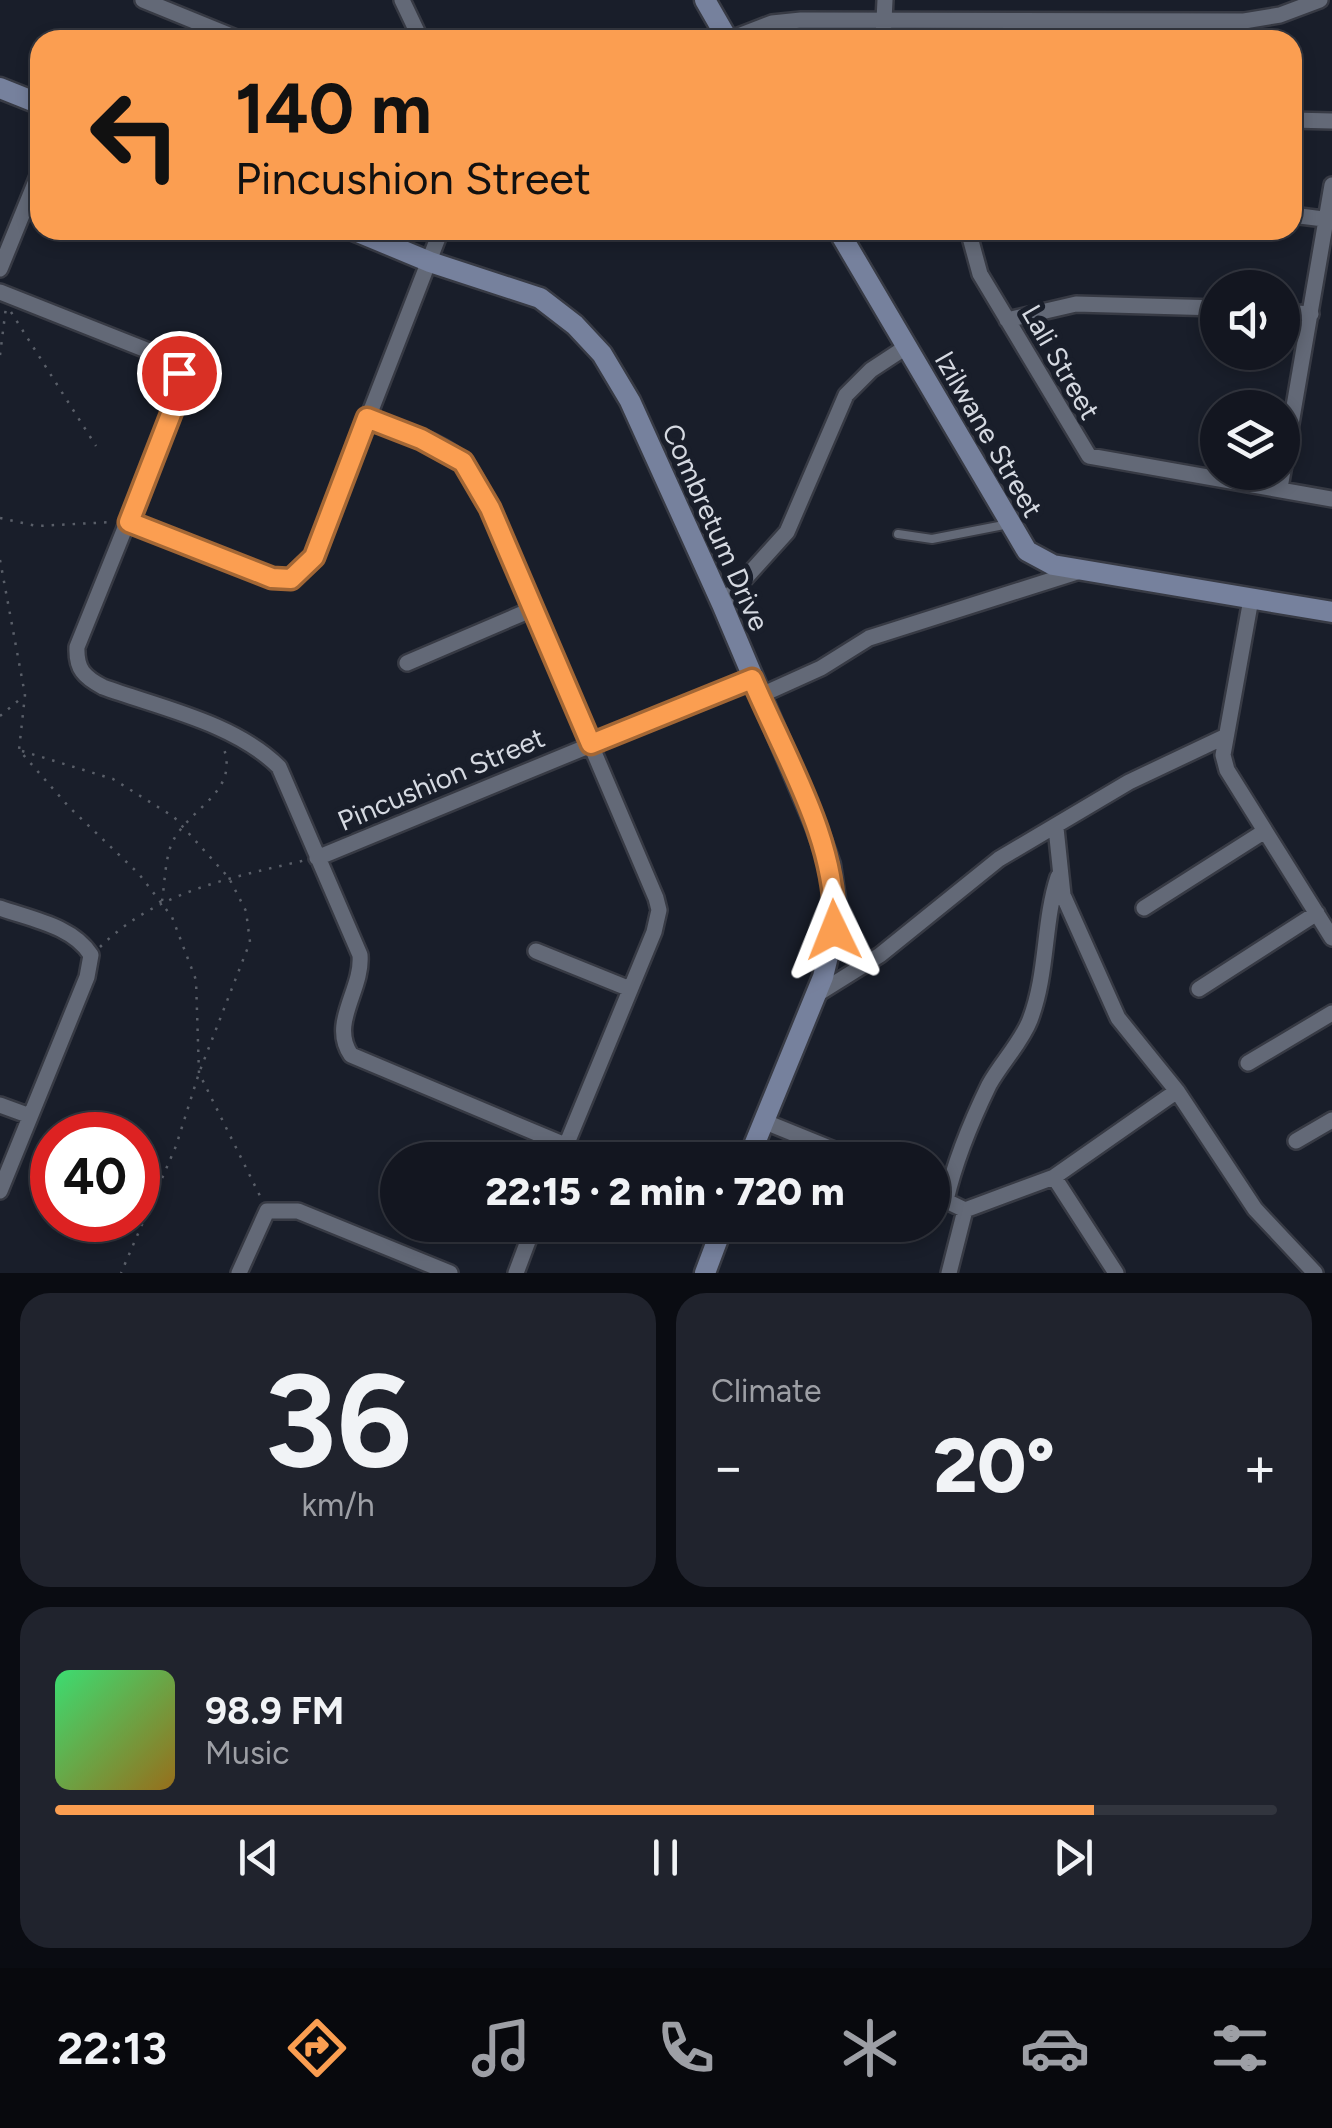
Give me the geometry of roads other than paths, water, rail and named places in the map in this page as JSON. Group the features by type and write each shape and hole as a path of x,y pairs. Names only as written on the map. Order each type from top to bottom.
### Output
{"street":[{"path":"144,0 217,30"},
{"path":"402,0 416,30"},
{"path":"704,0 722,30"},
{"path":"884,30 885,0"},
{"path":"756,30 784,20 1244,21 1280,15 1320,0"},
{"path":"1327,0 1332,13"},
{"path":"0,88 30,100"},
{"path":"1302,120 1332,121"},
{"path":"1297,390 1330,219 1332,184"},
{"path":"0,270 30,196"},
{"path":"1302,217 1330,219"},
{"name":"Combretum Drive","path":"377,240 540,298 575,325 602,354 630,400 722,604 830,865 836,905 834,930 816,995 756,1142"},
{"path":"129,522 272,578 291,579 314,557 438,240"},
{"name":"Izilwane Street","path":"844,240 1027,551 1039,560 1080,571 1332,612"},
{"name":"Lali Street","path":"970,240 974,261 1090,456 1200,476"},
{"path":"2,298 164,357 179,373 180,391 77,647 76,660 86,678 207,724 266,754 279,767 360,956 361,968 342,1036 351,1055 539,1142"},
{"path":"1007,320 1076,304 1200,307"},
{"path":"1300,313 1311,314"},
{"path":"722,604 787,532 846,396 870,370 906,347"},
{"path":"367,418 421,439 463,462 490,508 659,910 654,932 568,1142"},
{"name":"Lali Street","path":"1289,490 1332,499"},
{"name":"Pincushion Street","path":"317,858 591,744 821,668 869,638 1080,571"},
{"path":"1251,600 1223,755 1227,770 1332,938"},
{"path":"407,663 534,610"},
{"path":"816,995 880,955 999,860 1056,828 1085,806 1224,737"},
{"path":"1056,828 1059,873 1070,911 1118,1018 1176,1091 1255,1209 1314,1273"},
{"path":"1144,908 1265,831"},
{"path":"950,1176 989,1086 1029,1023 1045,965 1051,898 1059,873"},
{"path":"0,908 78,938 91,955 87,977 32,1112"},
{"path":"1199,989 1316,913"},
{"path":"536,951 630,990"},
{"path":"1248,1063 1332,1013"},
{"path":"950,1202 965,1210 1054,1177 1176,1091"},
{"path":"0,1106 30,1116 0,1191"},
{"path":"1296,1141 1332,1120"},
{"path":"764,1122 815,1142"},
{"path":"1054,1177 1116,1273"},
{"path":"949,1273 965,1210"},
{"path":"240,1273 267,1211 298,1211 450,1273"},
{"path":"516,1273 528,1242"},
{"path":"704,1273 716,1242"}],"lane":[{"path":"898,534 932,539 1008,524"}]}
